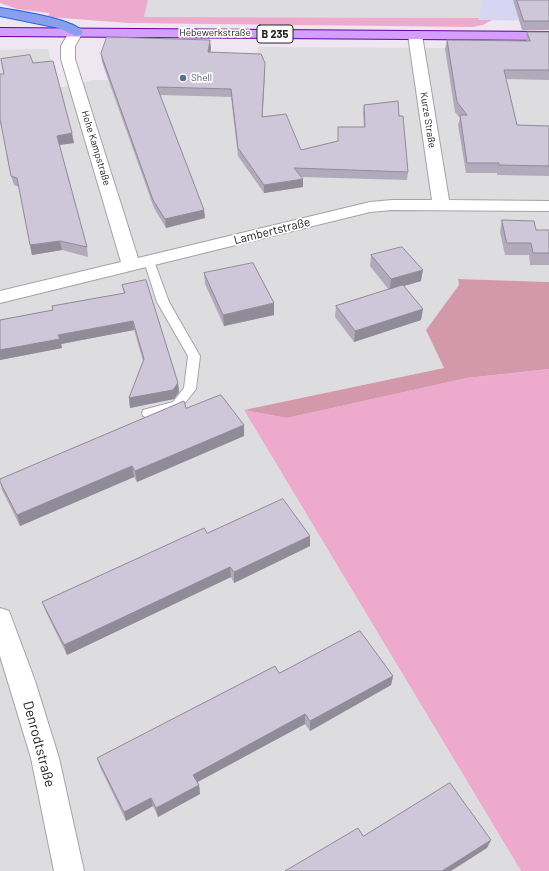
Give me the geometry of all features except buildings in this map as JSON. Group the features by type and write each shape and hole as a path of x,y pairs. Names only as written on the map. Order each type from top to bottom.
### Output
{"highway":[{"path":"0,12 63,25 76,32"}],"main road":[{"name":"Hebewerkstraße","path":"0,32 549,36"}],"street":[{"name":"Hohe Kampstraße","path":"76,32 68,46 68,59 131,265"},
{"name":"Kurze Straße","path":"415,35 441,205"},
{"name":"Lambertstraße","path":"0,298 149,260 370,207 392,205 549,206"},
{"name":"Denrodtstraße","path":"0,619 22,681 46,758 69,871"}],"lane":[{"path":"148,413 177,405 190,389 194,356 163,302 149,260"}],"shaded area":[{"path":"0,0 148,0 144,17 479,18 478,20 492,20 483,25 473,27 128,23 48,17 49,13 17,9 0,3"},
{"path":"148,0 483,0 479,18 144,17"},
{"path":"483,0 549,0 549,21 478,20"},
{"path":"258,47 549,50 549,282 458,279 459,285 426,330 444,368 244,410 521,871 0,871 0,50 48,49 59,88 93,80 147,80 177,95 253,98"},
{"path":"458,279 549,282 549,369 467,378 287,418 244,410 444,368 426,330 459,285"},
{"path":"549,369 549,871 521,871 244,410 287,418 467,378"}],"place":[{"name":"Shell","path":"183,78"}]}
